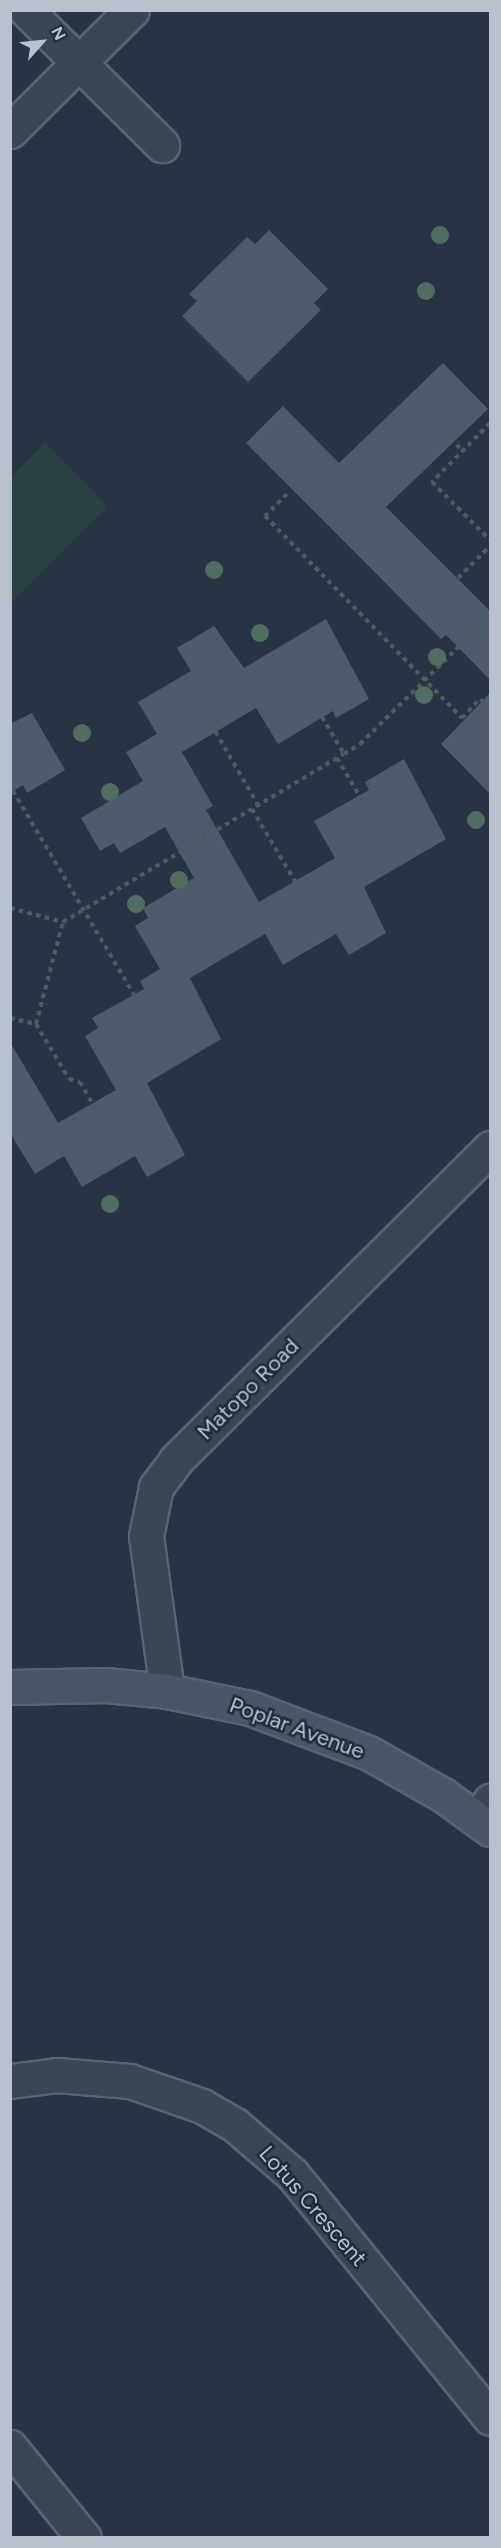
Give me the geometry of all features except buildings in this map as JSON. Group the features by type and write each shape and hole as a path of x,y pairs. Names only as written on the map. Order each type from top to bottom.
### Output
{"street":[{"path":"26,10 162,145"},
{"path":"10,131 132,10"},
{"name":"Matopo Road","path":"167,1691 146,1536 150,1503 161,1480 490,1148"},
{"name":"Poplar Avenue","path":"10,1687 105,1684 167,1691 250,1708 331,1736 407,1773 486,1816"},
{"name":"Lotus Crescent","path":"10,2081 57,2074 130,2081 193,2102 235,2125 292,2174 490,2418"},
{"path":"10,2447 84,2538"}],"path":[{"path":"490,423 432,482 490,539"},
{"path":"444,432 463,451"},
{"path":"287,494 265,516 462,718 480,699 490,709"},
{"path":"458,578 490,546"},
{"path":"97,1111 80,1082 69,1079 36,1024 63,922 344,754 425,680 490,616"},
{"path":"322,717 344,754"},
{"path":"211,724 258,805"},
{"path":"338,758 359,795"},
{"path":"13,791 134,995"},
{"path":"252,808 299,888"},
{"path":"10,908 63,922"},
{"path":"10,1018 36,1024"}],"green space":[{"path":"45,443 108,507 11,603 11,477"}]}
